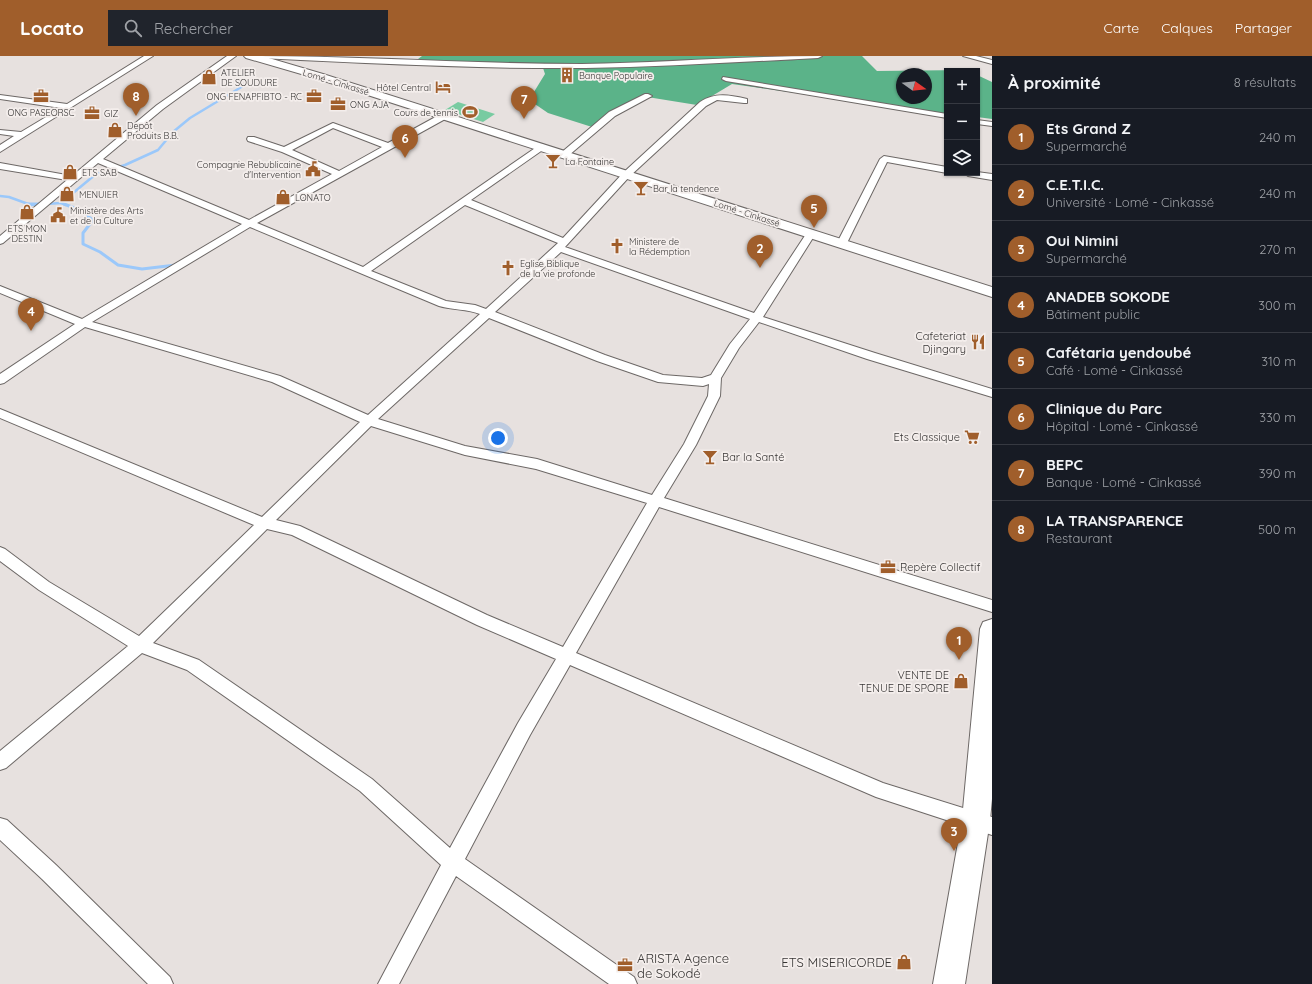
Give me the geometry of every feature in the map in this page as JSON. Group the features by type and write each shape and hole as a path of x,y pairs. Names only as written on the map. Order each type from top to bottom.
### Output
{"main road":[{"name":"Lomé - Cinkassé","path":"250,56 565,154 992,292"},
{"path":"962,283 992,309"},
{"path":"949,984 984,823 992,629"}],"street":[{"path":"0,149 149,56"},
{"path":"2,237 45,204 160,107 232,56"},
{"path":"259,56 404,63 534,66 650,64 818,56"},
{"path":"643,56 650,64"},
{"path":"967,56 992,62"},
{"path":"751,59 724,81 944,116"},
{"path":"0,762 140,645 369,421 562,245 626,174 710,98 714,89"},
{"path":"565,154 612,114 648,96"},
{"path":"0,97 67,106"},
{"path":"710,98 722,97 744,101"},
{"path":"0,380 83,323 250,223 444,116"},
{"path":"980,122 992,124"},
{"path":"285,150 334,125 388,146"},
{"path":"0,132 22,135"},
{"path":"250,139 285,150 339,174"},
{"path":"364,271 541,147"},
{"path":"842,243 884,159 944,169"},
{"path":"97,160 443,304 457,307 475,308 601,358 662,379 703,382 715,378"},
{"path":"0,166 74,179"},
{"path":"980,175 992,177"},
{"path":"464,201 562,245 757,318 872,356 992,392"},
{"path":"388,984 524,729 656,500 690,445 714,396 715,378 734,346 757,318 811,233"},
{"path":"0,289 83,323 276,379 369,421 464,450 537,464 992,606"},
{"path":"0,413 264,523 295,530 482,620 882,791 984,823"},
{"path":"0,553 44,586 140,645 193,665 359,780 452,862 626,984"},
{"path":"0,827 49,872 163,984"}],"green space":[{"path":"422,56 862,56 877,71 896,71 896,104 932,104 932,70 944,70 944,114 732,84 697,105 641,96 592,127 548,113 529,100 545,74 542,65 420,62 418,59"},
{"path":"980,76 992,82 992,119 980,117"},
{"name":"Cours de tennis","path":"458,102 495,114 483,122 445,110"}],"waterway":[{"path":"61,203 96,174 125,165 158,150 173,132 190,118 243,86"},
{"path":"0,196 9,197 28,204"},
{"path":"46,204 61,203"},
{"path":"61,203 66,205"},
{"path":"28,204 46,204"},
{"path":"28,204 46,204"},
{"path":"64,204 77,209 93,220 83,233 83,244 100,252 118,265 142,269 176,265"}],"place":[{"name":"Banque Populaire","path":"567,75"},
{"name":"ATELIER DE SOUDURE","path":"209,77"},
{"name":"Hôtel Central","path":"443,87"},
{"name":"ONG PASEORSC","path":"41,96"},
{"name":"ONG FENAPFIBTO - RC","path":"314,96"},
{"name":"ONG AJA","path":"338,104"},
{"name":"Cours de tennis","path":"470,112"},
{"name":"GIZ","path":"92,113"},
{"name":"LA TRANSPARENCE","path":"136,116"},
{"name":"BEPC","path":"524,119"},
{"name":"Depôt Produits B.B.","path":"115,130"},
{"name":"Clinique du Parc","path":"405,158"},
{"name":"La Fontaine","path":"553,161"},
{"name":"Compagnie Rebublicaine d'Intervention","path":"313,169"},
{"name":"ETS SAB","path":"70,172"},
{"name":"Bar la tendence","path":"641,188"},
{"name":"MENUIER","path":"67,194"},
{"name":"LONATO","path":"283,197"},
{"name":"ETS MON DESTIN","path":"27,212"},
{"name":"Ministère des Arts et de la Culture","path":"58,215"},
{"name":"Cafétaria yendoubé","path":"814,228"},
{"name":"Ministere de la Rédemption","path":"617,246"},
{"name":"Eglise Biblique de la vie profonde","path":"508,268"},
{"name":"C.E.T.I.C.","path":"760,268"},
{"name":"ANADEB SOKODE","path":"31,331"},
{"name":"Cafeteriat Djingary","path":"978,342"},
{"name":"Ets Classique","path":"972,437"},
{"name":"Bar la Santé","path":"710,457"},
{"name":"Repère Collectif","path":"888,567"},
{"name":"Ets Grand Z","path":"959,660"},
{"name":"VENTE DE TENUE DE SPORE","path":"961,681"},
{"name":"Oui Nimini","path":"954,851"},
{"name":"ETS MISERICORDE","path":"904,962"},
{"name":"ARISTA Agence de Sokodé","path":"625,965"}]}
